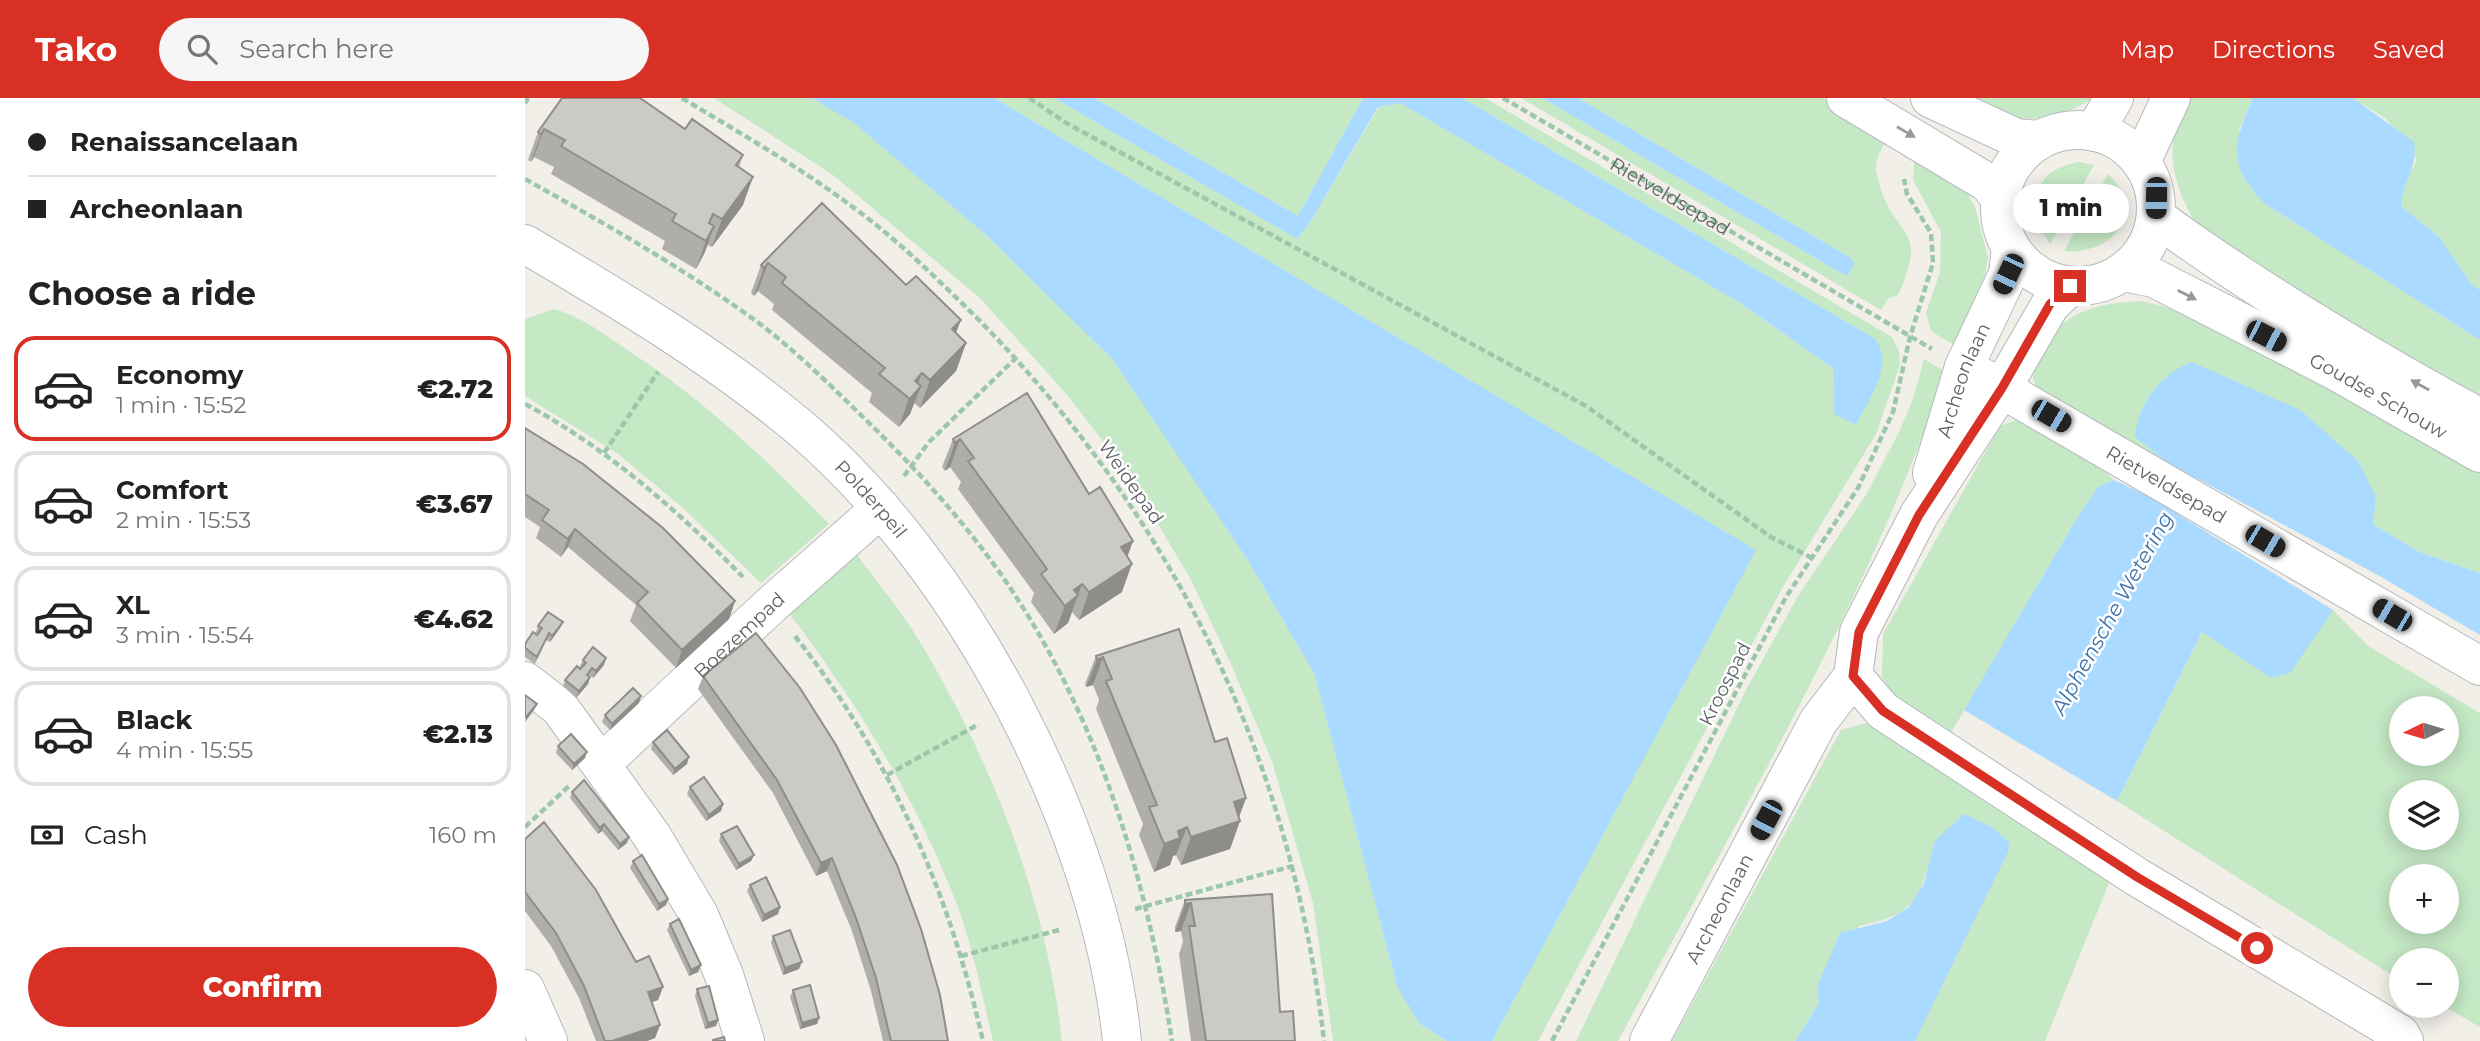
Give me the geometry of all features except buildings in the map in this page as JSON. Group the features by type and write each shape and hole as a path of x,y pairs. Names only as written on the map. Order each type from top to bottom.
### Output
{"street":[{"path":"1846,98 1913,135 1988,183 2000,199"},
{"path":"1930,98 2016,138 2040,140 2076,130 2094,132 2113,138 2141,162 2156,198 2155,217 2151,238 2140,256 2124,272 2089,286 2070,286 2047,280 2027,267 2011,248 2002,225 2000,199 2008,176 2021,155 2040,140"},
{"path":"2094,132 2114,98"},
{"path":"2141,162 2171,98"},
{"name":"Goudse Schouw","path":"2155,217 2221,264 2350,347 2480,418"},
{"name":"Archeonlaan","path":"1919,515 1964,367 2008,274 2011,248"},
{"name":"Polderpeil","path":"527,249 681,337 731,372 800,428 881,508 954,604 1014,705 1064,816 1099,919 1122,1041"},
{"name":"Goudse Schouw","path":"2124,272 2166,284 2334,370 2480,453"},
{"name":"Archeonlaan","path":"1649,1041 1818,722 1853,676 1859,632 1919,515 2002,388 2050,304 2070,286"},
{"name":"Rietveldsepad","path":"1964,367 2480,666"},
{"name":"Boezempad","path":"601,764 771,605 881,508"},
{"path":"1853,676 1883,711 2137,877 2400,1034 2404,1041"},
{"path":"525,681 560,709 652,836 699,915 724,975 745,1041"},
{"path":"525,989 548,1041"}],"path":[{"path":"525,103 528,98"},
{"name":"Weidepad","path":"682,98 797,167 864,215 939,281 1016,358 1090,448 1153,539 1196,614 1236,696 1293,866 1316,968 1324,1041"},
{"path":"1029,98 1068,124 1586,406 1771,537 1812,558"},
{"name":"Rietveldsepad","path":"1503,98 1910,337"},
{"name":"Kroospad","path":"1552,1041 1786,597 1858,488 1893,412 1910,337 1933,263 1931,233 1907,194 1901,167 1913,135"},
{"path":"604,453 681,337"},
{"path":"881,508 929,442 1016,358"},
{"path":"525,404 604,453 662,500 771,605 832,683 887,775 925,851 961,956 983,1041"},
{"path":"887,775 1014,705"},
{"path":"525,827 571,784 601,764"},
{"path":"961,956 1293,866"}],"green space":[{"path":"714,98 812,98 854,122 985,234 1114,361 1247,559 1314,673 1398,989 1420,1024 1447,1041 1333,1041 1313,903 1272,761 1231,664 1190,578 1127,472 1068,396 981,299 833,175"},
{"path":"994,98 1054,98 1297,239 1309,224 1379,107 1400,103 1740,303 1833,368 1834,414 1874,338 1462,98 1485,98 1892,337 1899,351 1900,365 1876,434 1783,587 1538,1041 1492,1041 1755,550"},
{"path":"1094,98 1363,98 1298,216"},
{"path":"1521,98 1542,98 1846,276 1851,258 1578,98 1823,98 1888,136 1877,159 1876,172 1885,200 1906,232 1911,255 1898,295 1888,299 1881,310"},
{"path":"1963,98 2093,98 2059,114 2028,119 1997,113"},
{"path":"2181,98 2253,98 2239,130 2265,204 2480,340 2480,402 2200,230 2182,197 2174,166 2173,135"},
{"path":"2353,98 2480,98 2480,290 2472,285 2439,237 2401,206 2402,186 2417,160 2386,119"},
{"path":"1915,150 1960,180 1975,207 1988,257 1982,291 1957,347 1931,331 1926,313 1940,272 1941,232 1913,180"},
{"path":"2079,162 2094,165 2050,244 2037,217 2037,192 2051,173 2063,166"},
{"path":"2108,174 2120,188 2125,202 2125,216 2119,228 2110,239 2097,246 2082,251 2064,251"},
{"path":"2141,301 2170,308 2480,464 2480,573 2419,552 2373,524 2376,497 2135,437 2168,463 2039,393 2032,373 2034,361 2039,349 2064,322 2099,306"},
{"path":"554,309 590,325 652,366 706,408 781,475 829,524 761,583 683,508 618,454 525,396 525,319"},
{"path":"1924,359 1946,372 1877,545 1795,713 1618,1041 1576,1041 1747,688 1798,596 1866,495 1899,432 1913,399"},
{"path":"2017,420 2091,458 2114,480 2098,487 2074,523 1948,738 1904,710 1882,677 1883,634 2000,426"},
{"path":"857,555 917,637 969,731 991,781 1029,882 1054,988 1062,1041 993,1041 962,919 922,825 861,716 789,613"},
{"path":"2333,610 2368,646 2452,696 2389,696 2389,766 2459,766 2459,700 2480,713 2480,1027 2459,1015 2459,948 2389,948 2389,973 2117,801 2202,632 2312,637"},
{"path":"1867,723 2111,878 2045,1041 1915,1041 2009,849 1935,841 1926,876 1914,900 1894,916 1859,926 1817,987 1819,1003 1795,1041 1672,1041 1841,730"}],"water":[{"path":"812,98 994,98 1756,550 1492,1041 1447,1041 1420,1024 1398,989 1314,673 1247,559 1114,361 985,234 854,123"},
{"path":"1054,98 1094,98 1298,216 1363,98 1462,98 1874,338 1882,359 1878,382 1856,425 1834,414 1833,368 1740,303 1400,103 1378,107 1309,224 1297,239"},
{"path":"1542,98 1578,98 1851,258 1855,264 1846,276"},
{"path":"2253,98 2353,98 2414,142 2414,159 2401,206 2439,237 2472,285 2480,290 2480,340 2265,204 2244,177 2237,154 2241,129"},
{"path":"2192,362 2300,410 2358,461 2376,497 2373,524 2419,552 2480,573 2480,635 2376,574 2168,463 2135,437 2141,413 2153,392 2170,374"},
{"path":"2114,480 2148,496 2333,610 2290,673 2271,678 2202,632 2117,801 1964,710 2074,523 2098,487"},
{"path":"1964,814 1992,827 2009,842 2009,850 1915,1041 1795,1041 1819,1003 1817,987 1840,933 1887,921 1909,907 1924,883 1935,841"}],"waterway":[{"name":"Alphensche Wetering","path":"2162,525 2191,473"}],"route":[{"path":"2070,286 2050,304 2002,388 1919,515 1859,632 1853,676 1883,711 2137,877 2257,948"}]}
